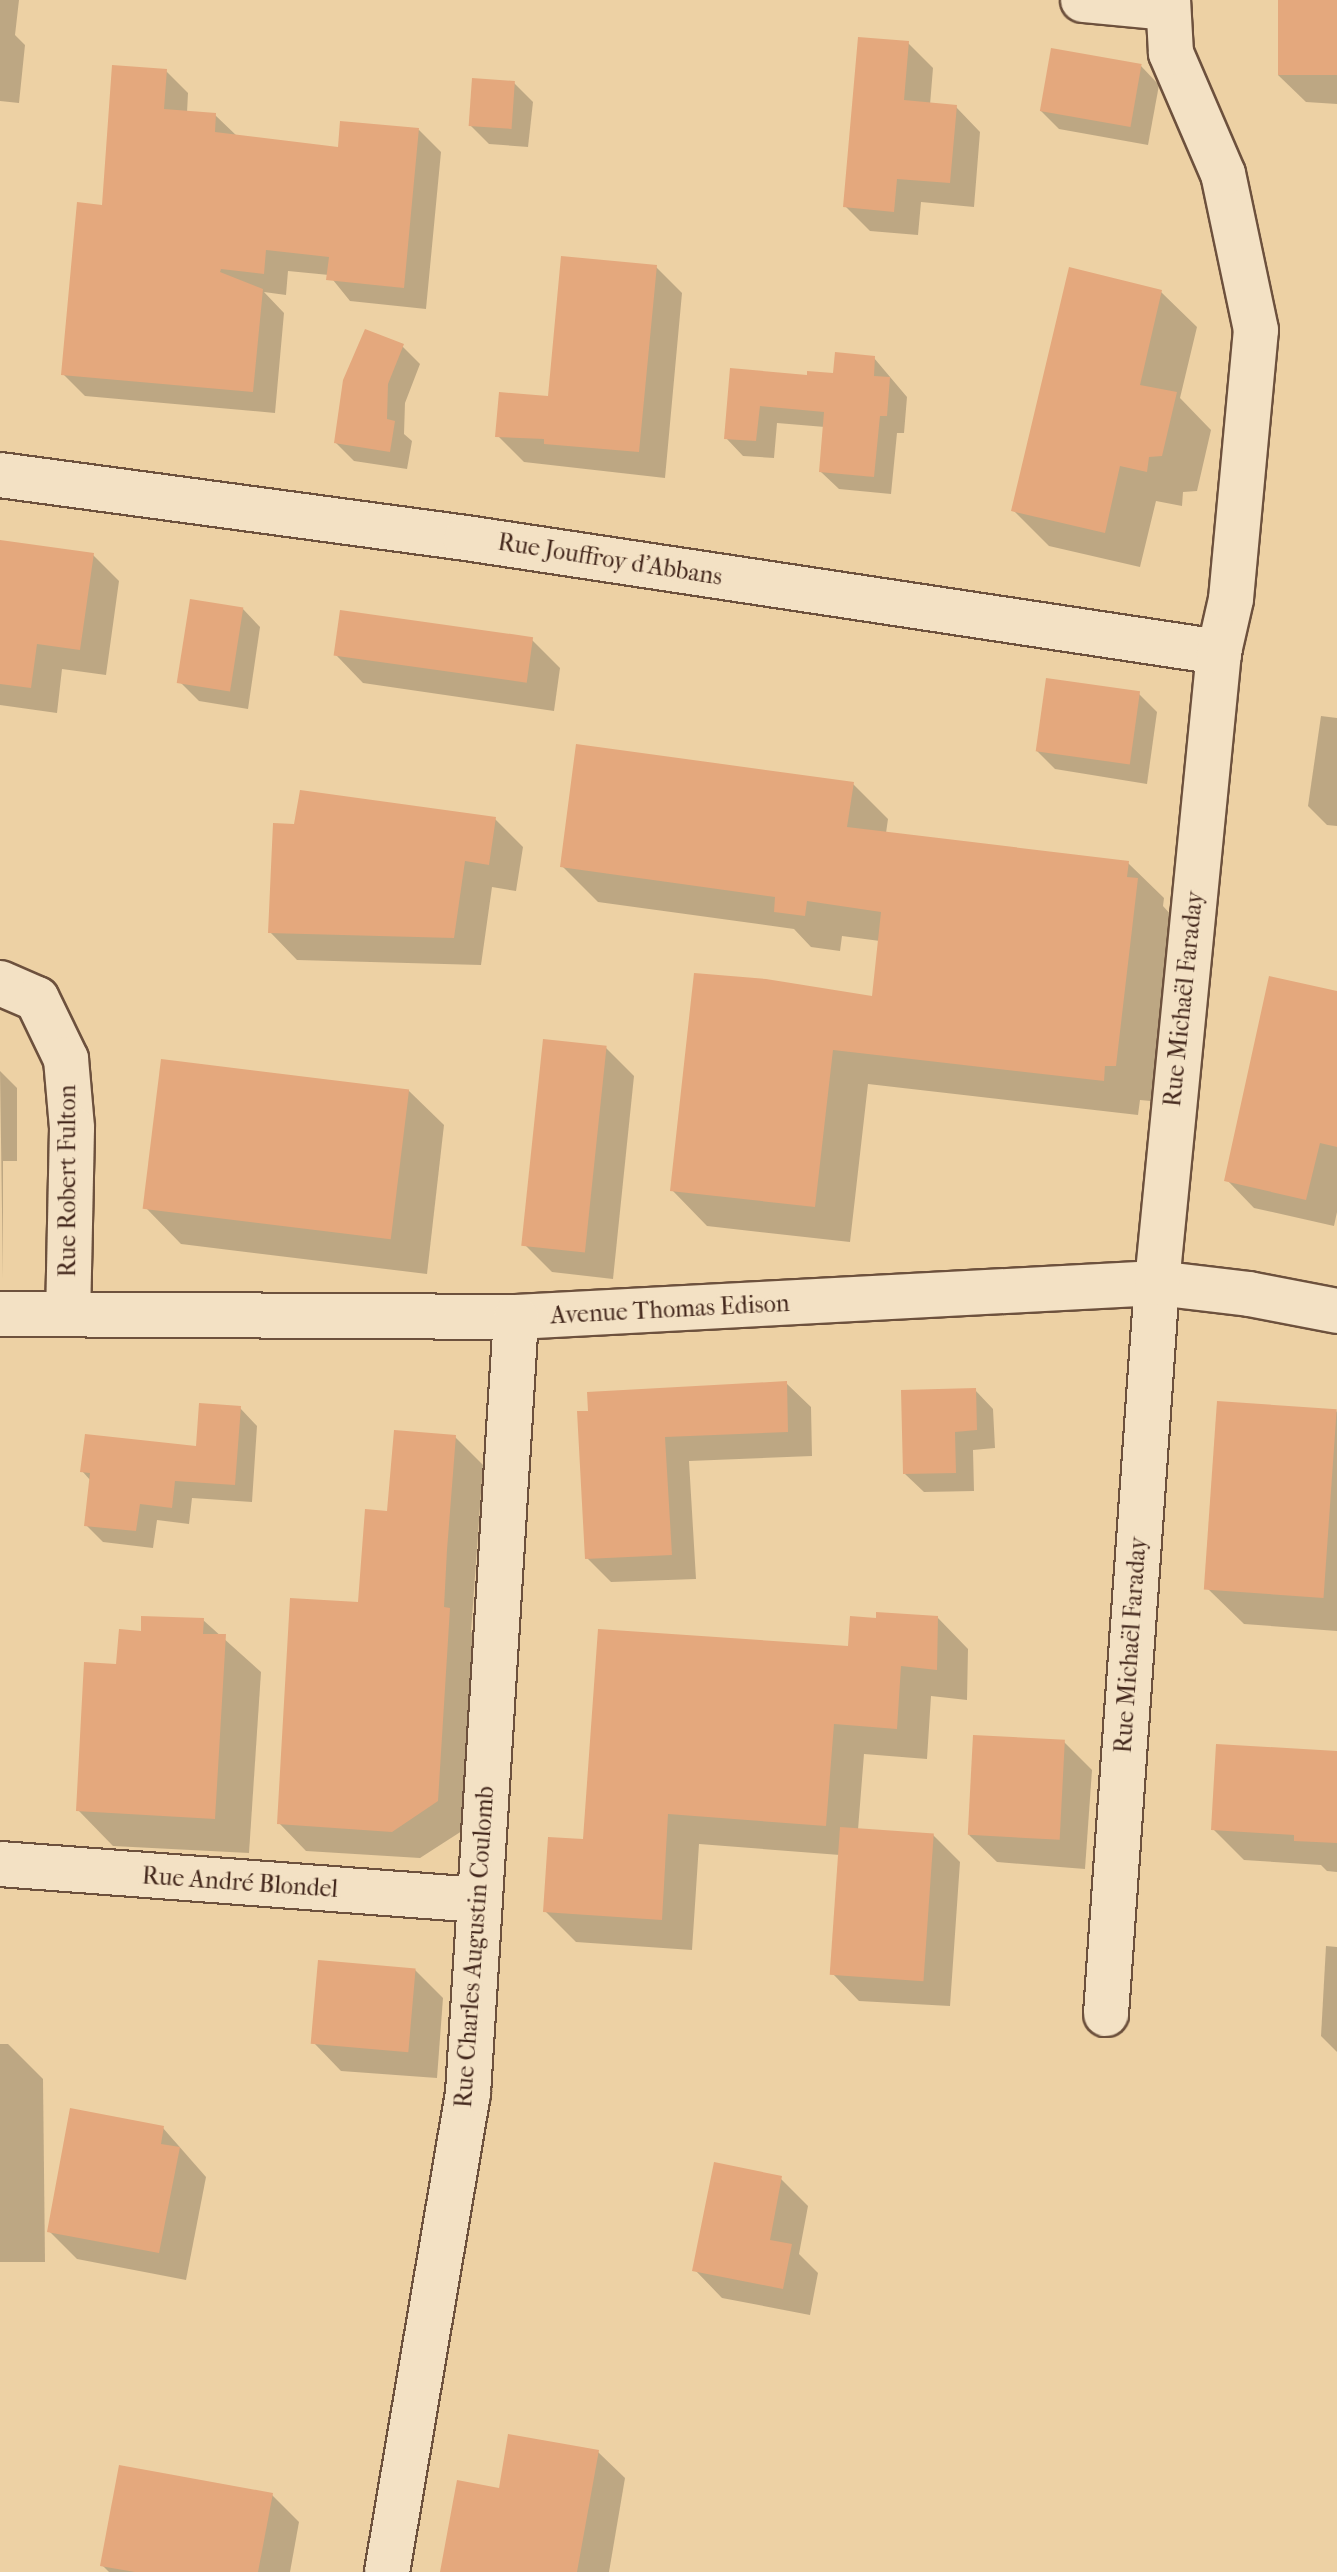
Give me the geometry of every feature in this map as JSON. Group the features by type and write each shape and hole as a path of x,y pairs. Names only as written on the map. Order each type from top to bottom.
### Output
{"street":[{"path":"1083,0 1168,4"},
{"name":"Rue Michaël Faraday","path":"1106,2014 1157,1283 1219,652 1231,599 1256,330 1223,174 1171,53 1168,4"},
{"name":"Rue Jouffroy d'Abbans","path":"0,475 466,538 1219,652"},
{"name":"Rue Robert Fulton","path":"0,983 37,999 66,1059 72,1128 68,1313"},
{"name":"Avenue Thomas Edison","path":"0,1314 516,1317 1157,1283 1249,1294 1337,1311"},
{"name":"Rue Charles Augustin Coulomb","path":"387,2572 468,2093 516,1317"},
{"name":"Rue André Blondel","path":"0,1864 480,1900"}],"building":[{"path":"1278,0 1337,0 1337,75 1278,75"},
{"path":"858,37 909,41 904,100 957,105 950,183 897,179 894,212 843,207"},
{"path":"1051,48 1142,64 1130,127 1040,111"},
{"path":"112,65 167,69 164,109 216,113 215,132 338,147 340,121 419,128 404,288 326,280 329,257 266,250 264,274 221,269 220,272 263,289 253,392 61,375 77,202 102,205"},
{"path":"472,78 515,81 512,129 469,126"},
{"path":"561,256 657,265 639,452 544,444 544,439 495,437 499,392 548,396"},
{"path":"1069,267 1162,290 1140,385 1177,392 1162,456 1149,457 1147,472 1120,466 1105,533 1011,511"},
{"path":"365,329 404,344 388,384 387,419 395,421 390,452 334,443 343,380"},
{"path":"835,352 875,356 874,376 890,377 887,416 880,416 874,477 819,472 824,412 760,406 756,441 724,439 730,368 807,375 807,371 833,373"},
{"path":"0,540 94,553 80,650 37,644 31,688 0,684"},
{"path":"190,599 243,607 230,691 177,683"},
{"path":"340,610 533,637 527,683 334,656"},
{"path":"1046,678 1140,691 1130,765 1036,751"},
{"path":"576,744 854,782 847,827 1129,861 1127,877 1138,878 1116,1066 1105,1066 1104,1081 833,1050 815,1207 670,1191 694,973 766,979 872,996 881,912 807,901 805,916 774,912 775,897 560,867"},
{"path":"300,790 496,817 489,865 465,861 454,938 268,933 273,823 294,824"},
{"path":"1269,976 1337,991 1337,1147 1320,1143 1306,1200 1224,1181"},
{"path":"543,1039 607,1046 585,1253 521,1246"},
{"path":"161,1059 409,1089 391,1239 143,1209"},
{"path":"787,1381 788,1432 665,1437 672,1555 585,1559 577,1411 588,1411 587,1392"},
{"path":"976,1388 977,1430 955,1432 956,1473 903,1474 901,1390"},
{"path":"1217,1401 1337,1409 1324,1598 1204,1590"},
{"path":"199,1403 241,1406 235,1485 175,1481 172,1508 140,1504 136,1531 84,1526 90,1473 80,1472 85,1434 196,1446"},
{"path":"394,1430 456,1435 444,1607 450,1608 438,1801 392,1832 277,1824 290,1598 358,1602 365,1509 387,1511"},
{"path":"876,1612 938,1616 937,1670 901,1666 897,1729 834,1724 826,1826 668,1814 662,1920 543,1912 548,1837 583,1839 598,1629 848,1646 850,1616 876,1618"},
{"path":"141,1616 204,1618 203,1634 226,1634 215,1819 76,1811 84,1662 116,1664 119,1629 141,1631"},
{"path":"973,1735 1065,1740 1060,1840 968,1835"},
{"path":"1216,1744 1337,1751 1337,1843 1294,1841 1294,1835 1211,1830"},
{"path":"840,1827 934,1834 923,1981 830,1975"},
{"path":"318,1960 416,1969 408,2052 311,2044"},
{"path":"70,2108 164,2126 161,2144 180,2147 159,2253 47,2232"},
{"path":"714,2162 782,2176 770,2240 792,2244 783,2289 692,2271"},
{"path":"508,2434 599,2450 577,2572 440,2572 457,2480 499,2488"},
{"path":"119,2465 273,2493 258,2572 135,2572 100,2566"}]}
